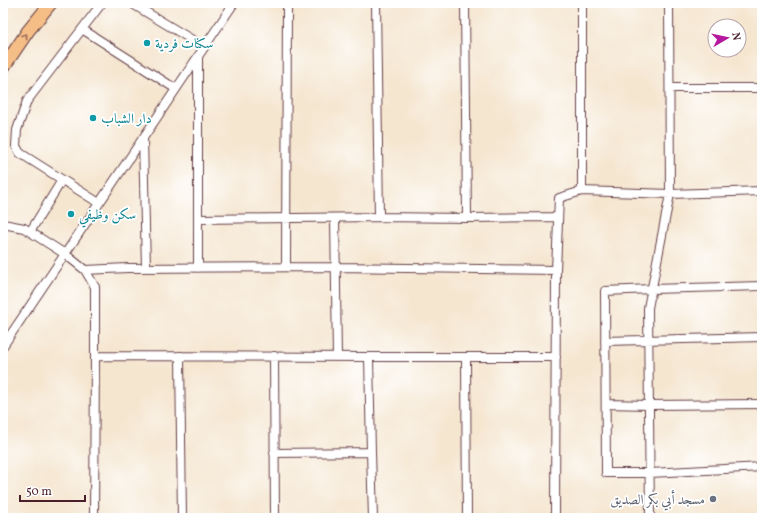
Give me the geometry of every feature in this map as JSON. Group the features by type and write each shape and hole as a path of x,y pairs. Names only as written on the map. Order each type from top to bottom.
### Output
{"main road":[{"path":"3,68 28,31 51,3"}],"street":[{"path":"100,203 20,153 16,146 17,130 27,101 102,3"},
{"path":"131,3 204,47"},
{"path":"3,346 234,3"},
{"path":"286,267 287,3"},
{"path":"376,3 379,217"},
{"path":"465,3 467,218"},
{"path":"582,3 582,191"},
{"path":"650,518 648,308 670,194 669,3"},
{"path":"82,29 176,89"},
{"path":"198,56 198,268"},
{"path":"670,88 762,88"},
{"path":"143,138 146,268"},
{"path":"30,232 62,180"},
{"path":"556,518 556,270 559,198 582,191 670,194 762,191"},
{"path":"198,219 558,217"},
{"path":"335,218 337,357"},
{"path":"3,224 24,228 65,254 85,270 95,287 96,356 94,518"},
{"path":"85,270 128,268 286,267 556,270"},
{"path":"762,286 605,291 606,473 650,473 762,467"},
{"path":"606,341 762,337"},
{"path":"96,356 556,357"},
{"path":"180,356 182,518"},
{"path":"274,356 275,518"},
{"path":"369,357 373,518"},
{"path":"466,357 468,518"},
{"path":"606,404 762,404"},
{"path":"274,453 371,452"}],"place":[{"name":"سكنات فردية","path":"147,43"},
{"name":"دار الشباب","path":"93,118"},
{"name":"سكن وظيفي","path":"71,214"},
{"name":"مسجد أبي بكر الصديق","path":"713,499"}]}
